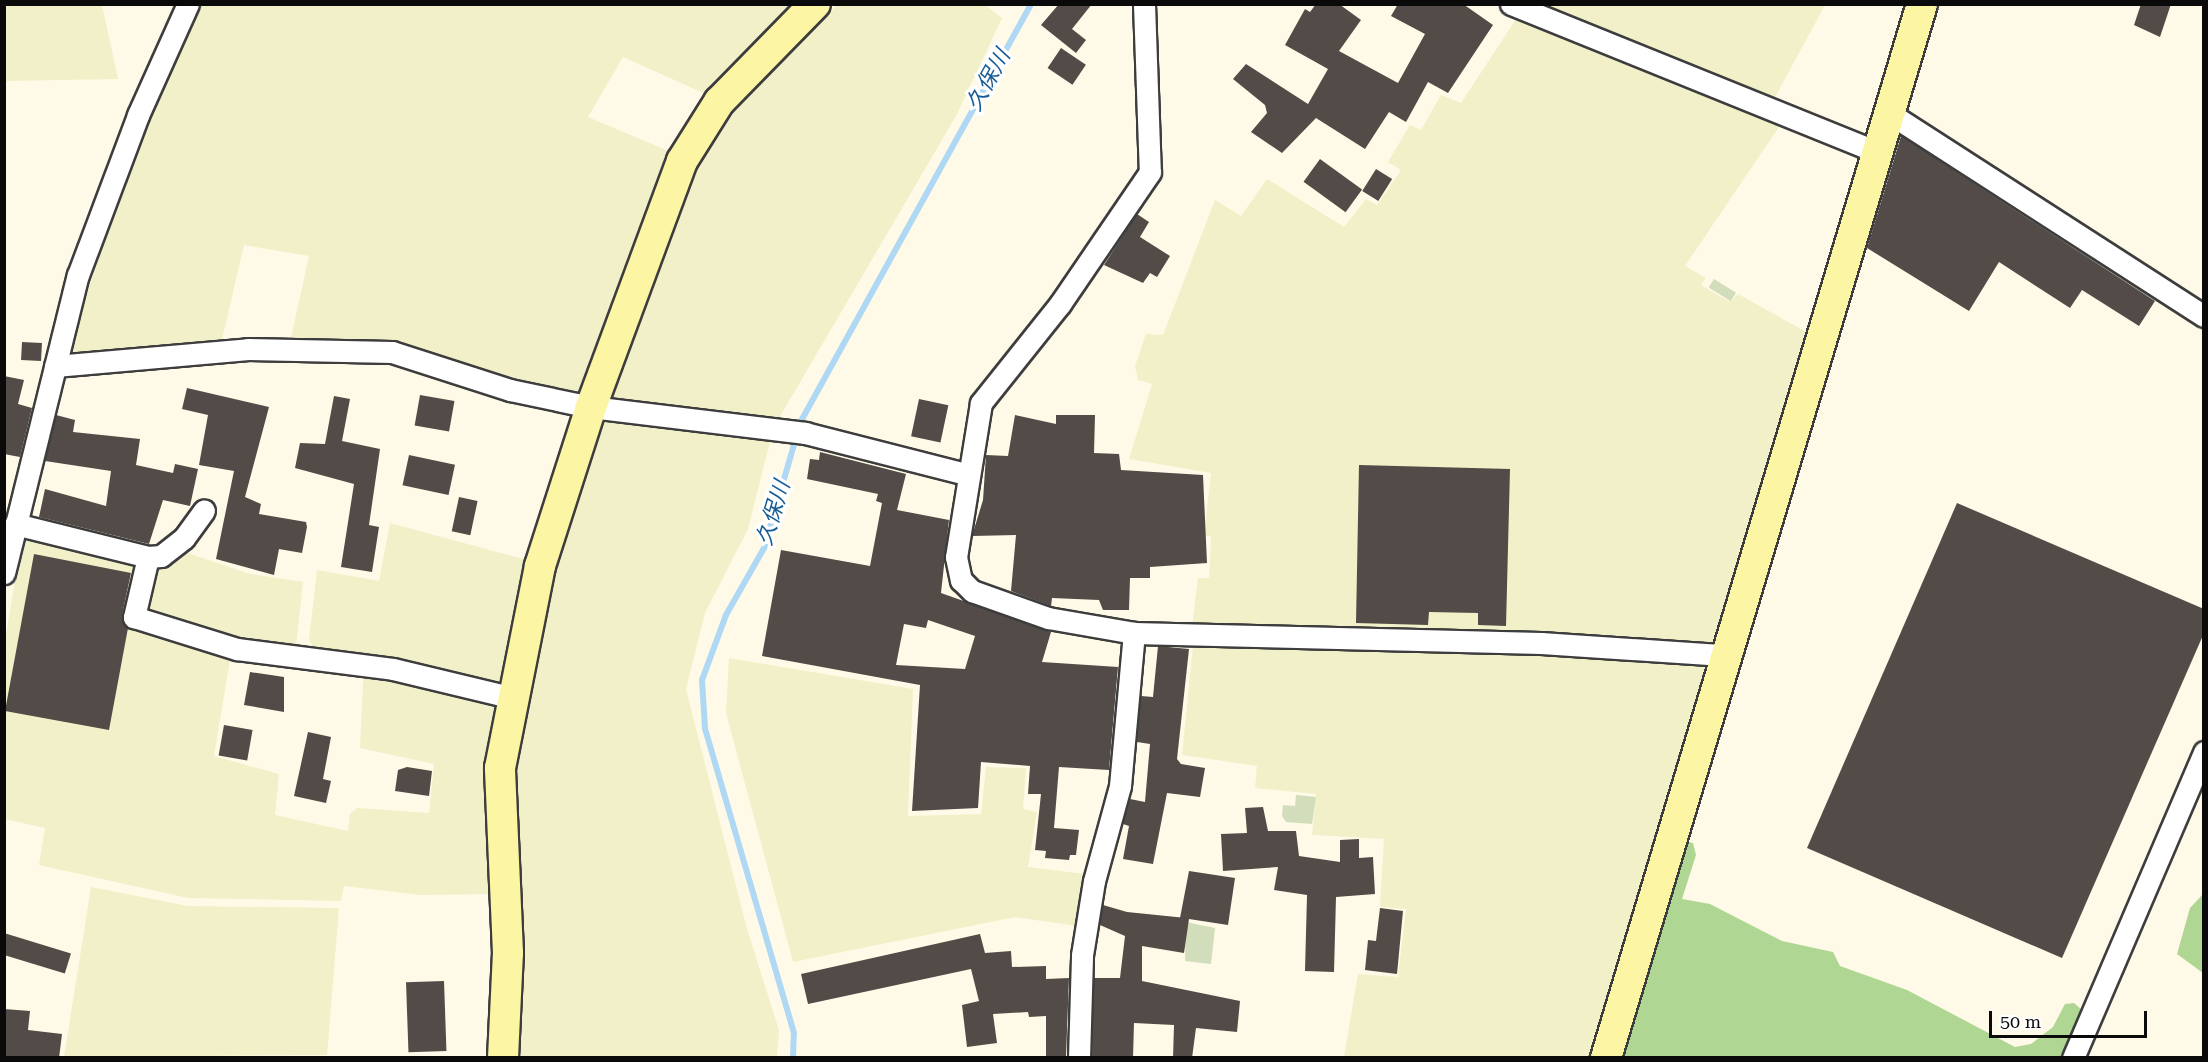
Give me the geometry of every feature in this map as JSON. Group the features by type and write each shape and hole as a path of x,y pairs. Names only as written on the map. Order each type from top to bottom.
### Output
{"street":[{"path":"4,573 82,265 138,115 188,4"},
{"path":"503,1058 508,953 500,768 510,697 529,604 591,407 682,161 719,102 815,4"},
{"path":"1144,4 1150,172 1060,304 989,389 976,418 966,474 956,557 967,586 1048,618 1134,633 1541,643 1724,655"},
{"path":"1511,4 1877,152"},
{"path":"1606,1058 1724,655 1922,4"},
{"path":"1889,113 2204,316"},
{"path":"55,366 248,349 392,352 510,390 591,407 779,428 966,474"},
{"path":"15,524 148,557 161,556 184,538 204,510"},
{"path":"148,557 134,617 237,649 393,669 510,697"},
{"path":"1079,1058 1082,955 1094,881 1120,786 1134,633"},
{"path":"2073,1058 2204,752"}],"shaded area":[{"path":"5,4 102,5 118,79 5,81"},
{"path":"199,5 802,5 710,96 623,57 588,117 671,152 586,391 576,395 290,342 309,256 244,245 221,344 72,356 81,311 134,154"},
{"path":"837,5 985,5 1002,18 956,116 778,420 616,400 611,394 689,181 744,98"},
{"path":"1533,5 1825,5 1773,101"},
{"path":"1518,16 1781,124 1685,266 1706,278 1701,285 1730,302 1738,294 1810,334 1721,637 1706,647 1192,627 1198,578 1209,578 1211,536 1204,536 1211,473 1129,459 1152,384 1138,380 1135,366 1146,334 1163,335 1215,200 1241,216 1267,179 1344,227 1366,199 1377,205 1401,170 1388,162 1410,125 1421,130 1441,95 1461,103"},
{"path":"610,417 771,438 748,529 705,613 686,689 747,929 779,1030 777,1057 516,1058 524,952 515,759 549,579 603,423"},
{"path":"390,523 527,560 502,685 318,656 309,640 317,570 379,581"},
{"path":"23,532 139,558 131,621 231,654 214,756 279,774 275,815 348,831 350,814 357,808 429,813 434,764 360,748 363,682 368,673 493,700 499,707 494,894 420,895 344,886 341,901 188,898 39,865 45,828 5,819 5,641"},
{"path":"179,550 250,574 303,582 296,647 291,652 145,616 151,565"},
{"path":"1193,645 1507,650 1702,663 1711,671 1591,1057 1344,1057 1358,974 1398,977 1406,909 1380,907 1384,839 1312,835 1316,794 1255,788 1257,766 1182,755"},
{"path":"729,658 913,689 908,816 981,814 986,767 1026,768 1023,809 1037,812 1028,867 1085,874 1077,926 1015,917 793,962 726,713"},
{"path":"91,887 188,906 339,908 327,1055 64,1057"}],"green space":[{"path":"1714,279 1736,293 1731,301 1709,287"},
{"path":"1296,795 1316,797 1312,824 1286,822 1282,816 1283,805 1295,806"},
{"path":"1684,841 1693,843 1696,855 1682,899 1710,904 1782,941 1833,952 1840,966 1907,990 2015,1047 2031,1044 2053,1027 2065,1004 2074,1003 2081,1009 2069,1057 1621,1058"},
{"path":"2203,894 2203,973 2177,954 2190,908"},
{"path":"1186,922 1215,928 1211,964 1185,961"}],"building":[{"path":"1059,4 1092,4 1072,29 1086,40 1076,53 1041,25"},
{"path":"1316,4 1339,4 1361,20 1339,51 1398,83 1425,34 1391,16 1398,4 1463,4 1493,25 1448,93 1428,82 1406,122 1389,112 1365,149 1316,118 1282,153 1251,132 1267,113 1265,105 1233,79 1246,64 1308,104 1328,69 1285,45 1305,9 1310,12"},
{"path":"2141,4 2171,4 2160,37 2134,25"},
{"path":"1061,48 1086,65 1072,85 1048,68"},
{"path":"1901,136 2155,301 2139,326 2082,290 2070,308 1999,262 1969,311 1867,248"},
{"path":"1320,159 1362,190 1346,212 1304,182"},
{"path":"1376,169 1392,179 1378,201 1362,191"},
{"path":"1137,214 1149,222 1140,237 1170,256 1157,277 1150,273 1143,283 1104,265"},
{"path":"22,342 42,343 41,361 21,360"},
{"path":"4,376 24,380 18,404 32,408 20,457 4,454"},
{"path":"187,388 269,407 245,497 261,504 259,514 306,522 307,527 302,553 279,549 274,575 216,559 234,471 199,465 208,415 182,409"},
{"path":"420,395 454,401 449,432 415,426"},
{"path":"334,396 350,399 342,441 380,449 369,525 379,527 372,572 341,567 354,484 295,468 300,443 325,444"},
{"path":"919,399 948,405 940,442 911,436"},
{"path":"56,415 75,420 73,432 140,439 136,465 173,473 175,464 198,469 190,506 163,500 149,544 39,517 45,489 106,506 111,471 45,461"},
{"path":"1015,415 1056,424 1056,415 1095,415 1094,453 1119,454 1121,470 1203,475 1207,563 1150,567 1150,578 1130,578 1129,610 1103,610 1099,600 1052,598 1051,606 1011,591 1016,535 972,536 983,500 986,455 1008,456"},
{"path":"820,452 906,474 897,510 949,520 941,593 1051,632 1042,662 1118,667 1109,770 1059,767 1054,828 1079,830 1076,855 1070,855 1069,860 1045,858 1046,851 1035,850 1041,794 1028,794 1030,766 981,762 978,808 912,811 920,685 762,656 781,550 870,566 882,503 876,501 878,494 807,479 810,459 819,460","holes":["928,620 975,636 965,669 896,665 904,624 926,628"]},
{"path":"409,455 455,465 449,495 403,485"},
{"path":"1359,465 1510,469 1506,626 1478,625 1478,613 1429,612 1428,625 1356,623"},
{"path":"459,497 478,501 470,535 452,531"},
{"path":"1957,503 2204,609 2204,633 2062,958 1807,848"},
{"path":"34,554 131,573 122,615 128,628 109,730 5,711"},
{"path":"1158,646 1189,649 1177,759 1181,764 1205,768 1200,797 1167,793 1153,864 1123,859 1129,826 1123,824 1130,799 1145,802 1150,744 1137,742 1141,696 1153,697"},
{"path":"250,672 284,677 284,712 244,705"},
{"path":"224,725 253,730 247,761 219,756"},
{"path":"308,732 331,737 323,779 331,781 326,803 294,796"},
{"path":"407,767 432,771 429,796 395,791 398,770"},
{"path":"1263,807 1268,831 1296,831 1299,856 1340,862 1340,840 1359,839 1359,858 1373,857 1375,894 1336,897 1334,972 1305,971 1307,895 1274,890 1278,867 1223,871 1221,834 1247,833 1245,808"},
{"path":"1189,871 1235,878 1228,925 1189,919 1184,953 1142,946 1142,981 1240,1001 1237,1032 1196,1028 1192,1058 1173,1058 1174,1025 1134,1023 1133,1058 1092,1058 1094,978 1120,978 1125,936 1100,925 1103,905 1127,912 1180,917"},
{"path":"1380,908 1403,911 1397,974 1365,970 1368,940 1376,941"},
{"path":"4,933 71,953 65,974 4,955"},
{"path":"980,934 985,953 1011,951 1012,967 1046,966 1046,979 1069,978 1066,1057 1046,1057 1046,1016 1029,1017 1028,1012 993,1014 997,1043 967,1047 962,1005 979,1001 971,969 808,1004 801,974"},
{"path":"444,981 446,1051 408,1052 406,982"},
{"path":"4,1009 30,1011 28,1030 62,1034 59,1058 4,1058"}],"waterway":[{"name":"久保川","path":"793,1058 794,1033 705,728 702,680 726,615 764,548 801,421 1031,4"}]}
